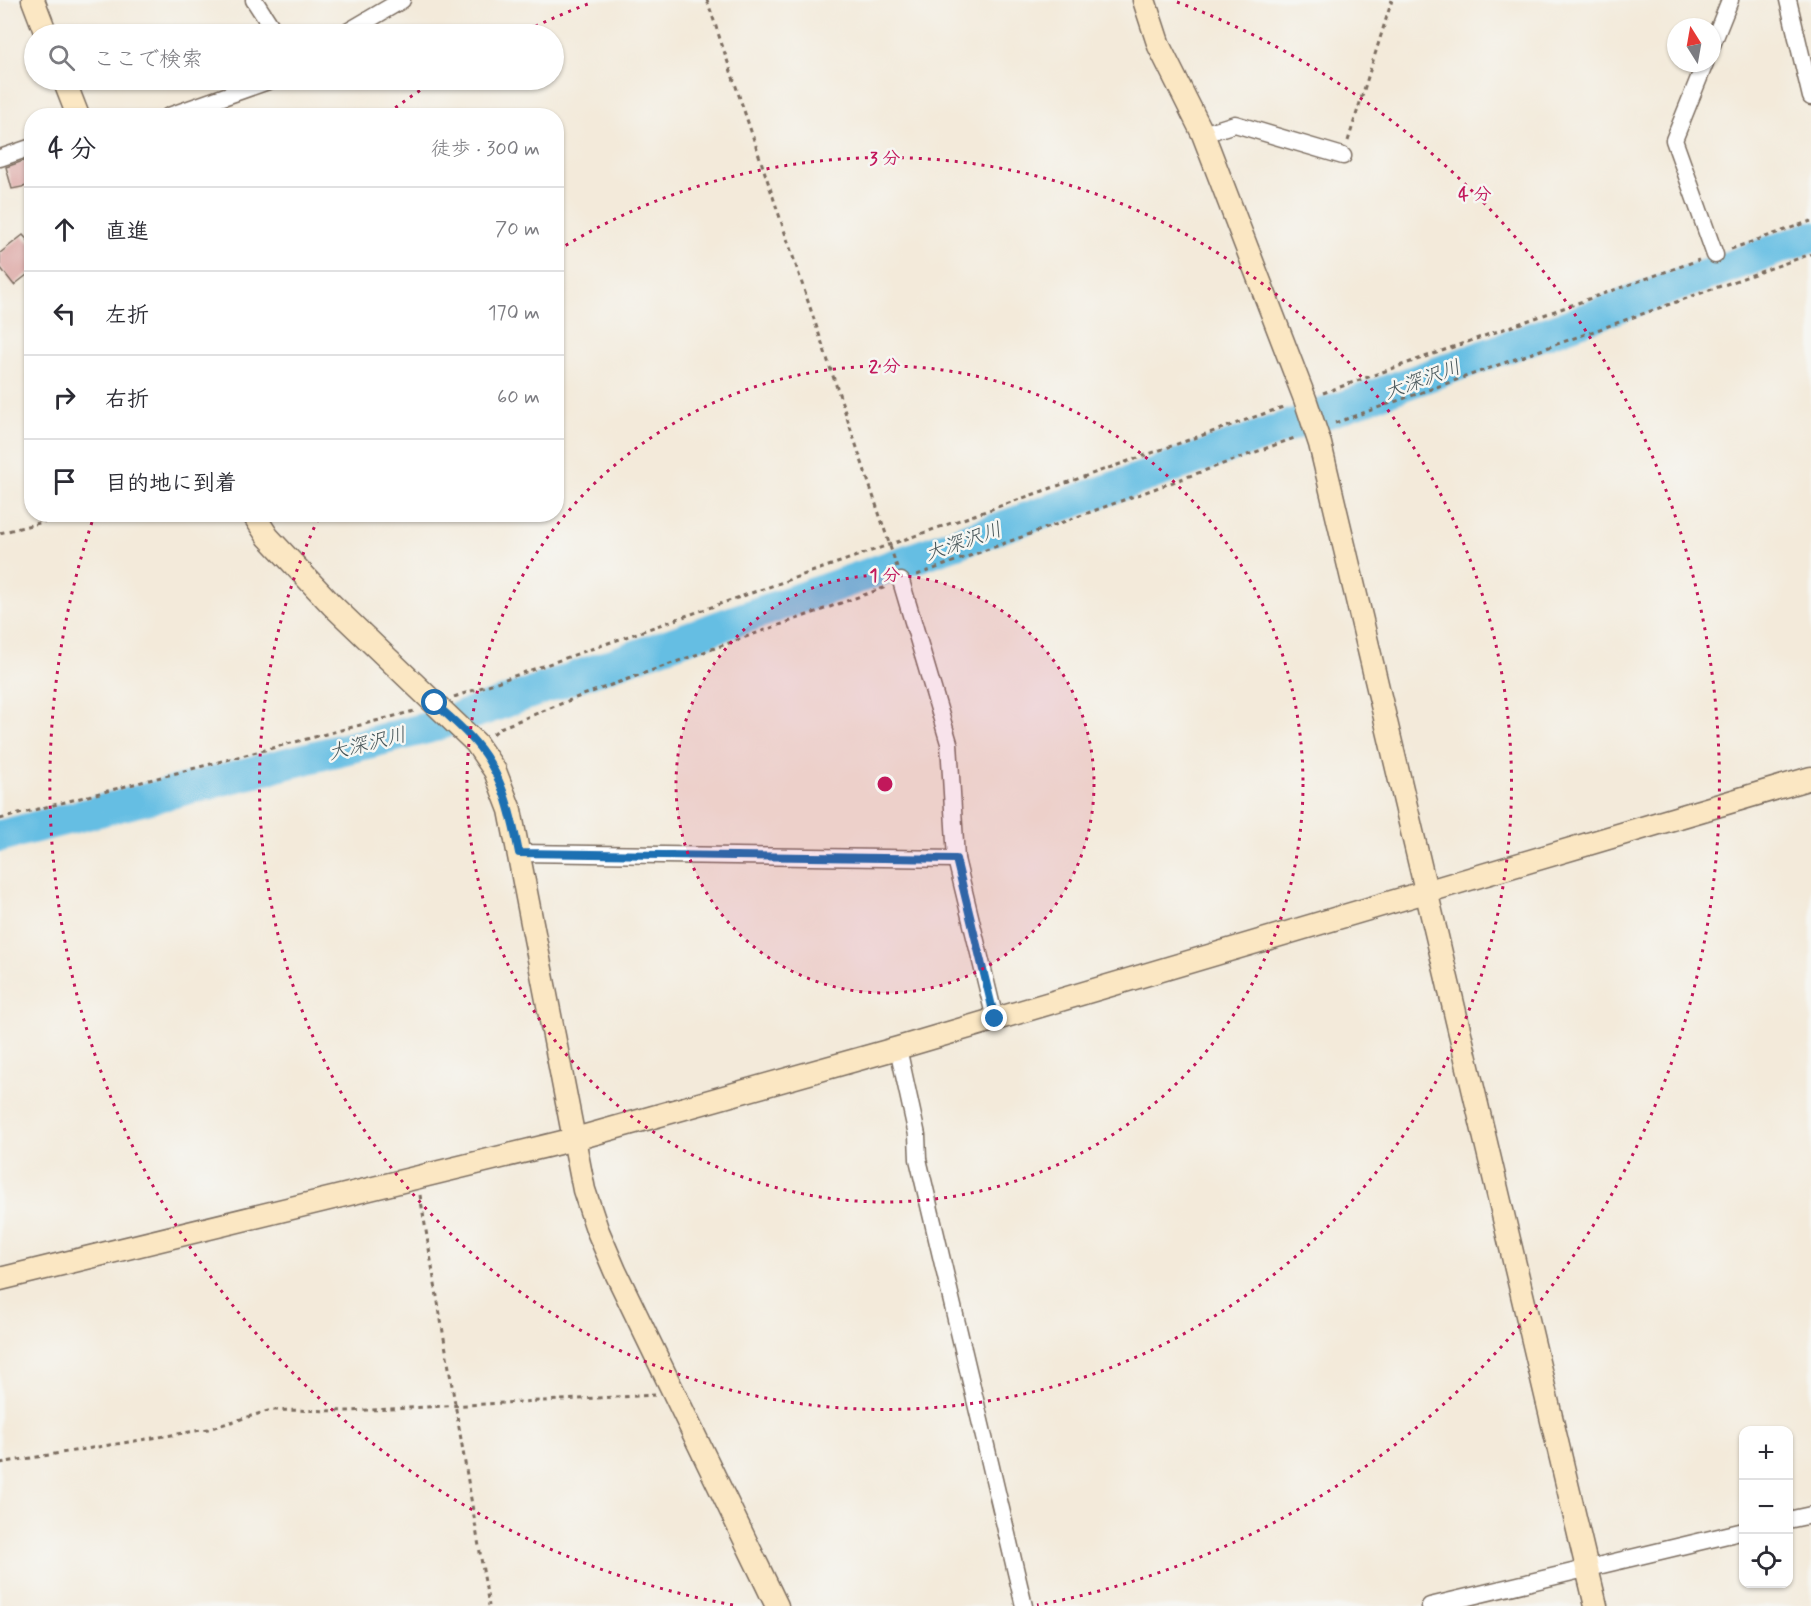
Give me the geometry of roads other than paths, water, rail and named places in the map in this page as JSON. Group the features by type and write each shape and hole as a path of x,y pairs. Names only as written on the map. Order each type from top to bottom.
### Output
{"street":[{"path":"33,0 42,24"},
{"path":"254,0 270,24"},
{"path":"361,24 402,0"},
{"path":"1144,0 1159,46 1203,134 1315,430 1596,1606"},
{"path":"1721,22 1730,0"},
{"path":"1788,0 1811,97"},
{"path":"1701,72 1674,140 1715,255"},
{"path":"68,90 75,108"},
{"path":"192,108 243,90"},
{"path":"1203,134 1234,124 1343,156"},
{"path":"0,158 24,150"},
{"path":"258,522 268,537 332,605 476,743 495,771 510,810 584,1190 597,1229 615,1271 777,1606"},
{"path":"901,581 949,742 956,859 995,1019"},
{"path":"0,1279 574,1139 898,1048 1811,778"},
{"path":"519,853 956,859"},
{"path":"898,1048 917,1135 918,1159 1024,1606"},
{"path":"1793,1519 1811,1515"},
{"path":"1430,1606 1739,1532"}],"waterway":[{"name":"大深沢川","path":"0,836 427,728 485,709 1337,409 1811,237"}]}
